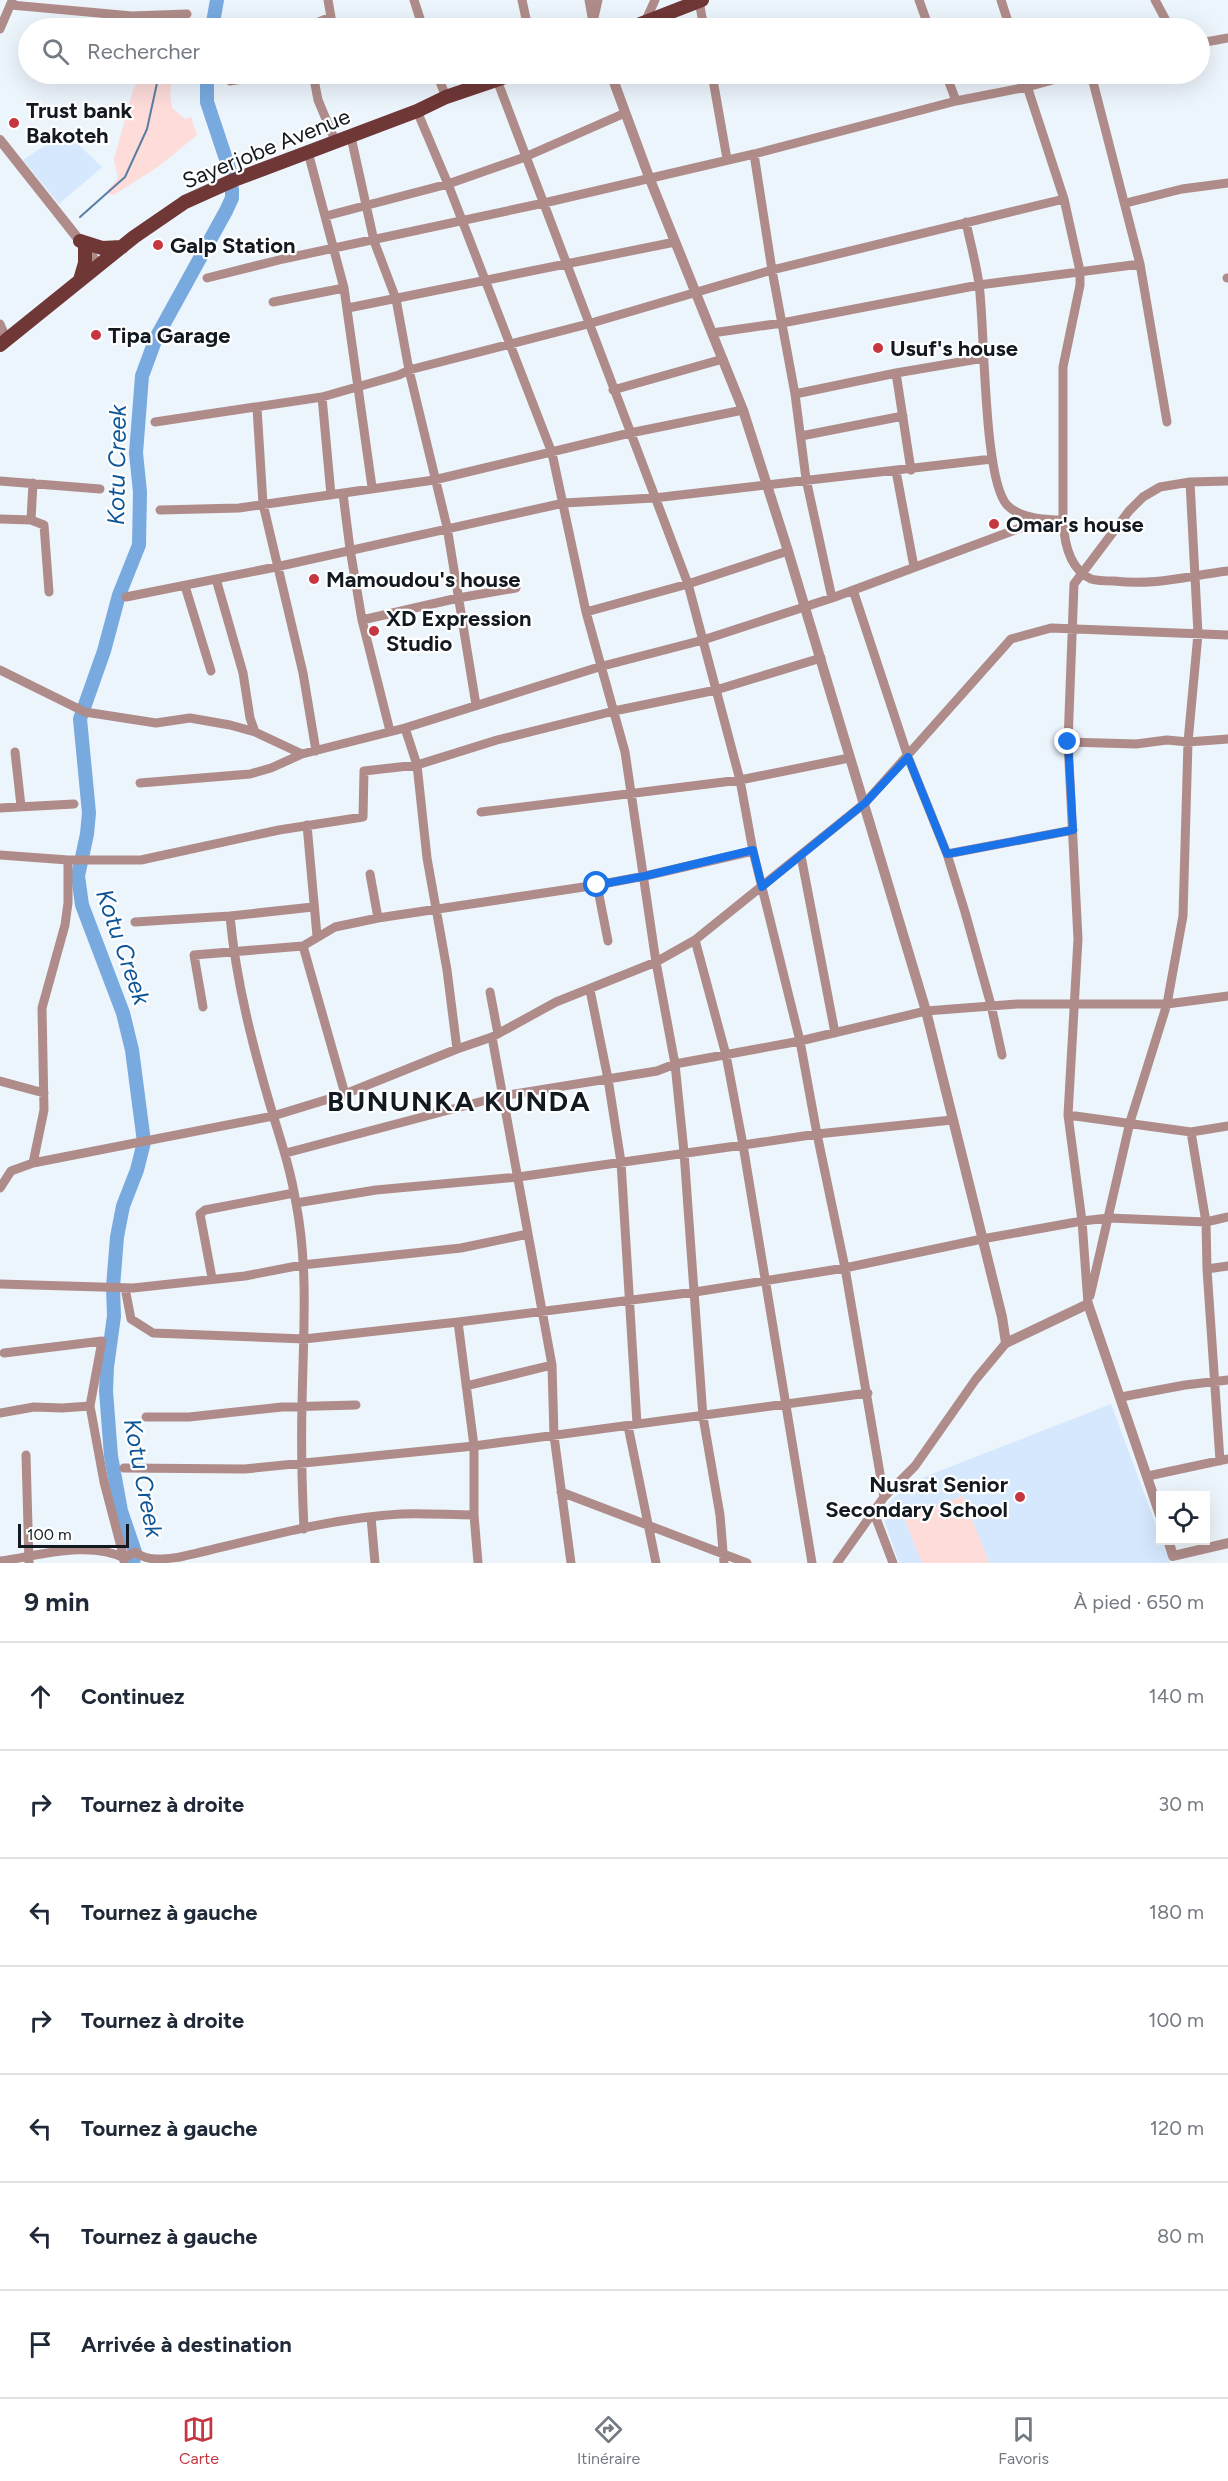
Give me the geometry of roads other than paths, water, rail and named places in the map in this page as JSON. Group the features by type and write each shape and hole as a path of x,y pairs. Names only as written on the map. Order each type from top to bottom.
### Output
{"main road":[{"path":"656,18 701,1"},
{"name":"Sayerjobe Avenue","path":"4,343 156,220 185,202 234,180 336,143 446,97 485,84"},
{"path":"80,281 84,269 83,244 102,248 122,247"}],"street":[{"path":"328,0 332,17 329,18"},
{"path":"414,0 420,18"},
{"path":"522,0 526,18"},
{"path":"589,0 593,18"},
{"path":"595,18 598,0"},
{"path":"647,18 655,0"},
{"path":"919,0 925,18"},
{"path":"1001,0 1007,18"},
{"path":"1155,0 1165,18"},
{"path":"701,1 703,18"},
{"path":"0,29 11,3 132,16 187,14"},
{"path":"1210,41 1228,38"},
{"path":"315,84 318,100 336,143"},
{"path":"441,84 446,97"},
{"path":"498,84 688,584 740,780 753,850 800,1041 845,1268 884,1497"},
{"path":"614,84 624,114 743,410 788,551 926,1011 1002,1317 1006,1343"},
{"path":"714,84 727,159"},
{"path":"950,84 956,101"},
{"path":"1027,84 1064,199 1080,271 1080,285 1062,367 1063,520 1068,554 1081,572 1092,579 1160,583 1194,575 1228,571"},
{"path":"207,278 283,259 544,203 754,154 956,101 1039,84"},
{"path":"1094,84 1140,264 1167,422"},
{"path":"417,111 448,184 552,453 599,667 625,752 656,962 675,1064 704,1417 720,1515 724,1558"},
{"path":"326,216 448,184 525,157 624,114"},
{"path":"351,137 374,241 396,299 409,370 447,527 476,705"},
{"path":"0,140 99,265"},
{"path":"309,152 348,308 372,487"},
{"path":"754,154 795,394 806,479 832,598"},
{"path":"1126,203 1182,189 1228,183"},
{"path":"155,422 322,397 399,375 409,370 588,324 772,270 1064,199"},
{"path":"966,222 979,285 992,459 1002,495 1007,505 1016,512 1042,520 1063,520"},
{"path":"348,308 675,242"},
{"path":"712,333 782,323 979,285 1140,264"},
{"path":"273,302 344,288"},
{"path":"0,324 4,343"},
{"path":"795,394 984,358"},
{"path":"613,390 723,359"},
{"path":"896,373 910,470"},
{"path":"322,397 331,495"},
{"path":"257,408 263,504 303,674 316,751"},
{"path":"160,510 239,508 343,494 372,487 434,480 630,433 743,410"},
{"path":"801,436 903,416"},
{"path":"126,597 276,567 564,502 654,498 992,459"},
{"path":"896,471 914,567"},
{"path":"0,481 100,489"},
{"path":"1156,1500 1088,1304 1082,1221 1068,1115 1078,939 1068,742 1074,584 1081,572 1094,560 1129,512 1143,497 1160,487 1190,482 1228,481"},
{"path":"1088,1304 1130,1122 1167,1004 1183,916 1188,742 1198,634 1190,482"},
{"path":"31,520 33,483"},
{"path":"343,494 362,620 390,731"},
{"path":"0,519 31,520 44,525 49,592"},
{"path":"141,783 250,774 271,768 302,754 405,728 599,667 703,640 832,598 1042,520"},
{"path":"586,612 688,584 788,551"},
{"path":"216,579 243,673 250,718 255,732"},
{"path":"185,586 211,671"},
{"path":"362,620 458,598 516,588"},
{"path":"853,590 908,757 947,854 991,1005 1002,1055"},
{"path":"0,1186 12,1171 33,1163 273,1116 345,1094 495,1036 556,1002 656,962 695,940 865,803 1011,639 1051,628 1228,635"},
{"path":"0,855 73,860 141,860 307,825 363,818 364,771 417,765 497,740 614,711 716,690 821,658"},
{"path":"0,670 82,711 156,723 201,719 255,732 302,754"},
{"path":"405,728 417,765 426,858 447,970 457,1049"},
{"path":"1068,742 1136,744 1167,740 1188,742 1228,739"},
{"path":"15,752 21,806"},
{"path":"481,812 740,780 849,758"},
{"path":"0,808 74,804"},
{"path":"307,825 317,936"},
{"path":"947,854 1073,830"},
{"path":"203,1007 194,956 303,946 335,927 378,918 597,885 753,850"},
{"path":"801,856 835,1033"},
{"path":"33,1163 43,1122 42,1008 65,925 73,860"},
{"path":"370,874 378,918"},
{"path":"597,885 608,941"},
{"path":"135,922 230,916 313,907"},
{"path":"230,916 233,951 247,1017 273,1116 286,1153 296,1203 302,1265 304,1339 301,1462 304,1529"},
{"path":"695,940 726,1055 743,1145 784,1406 812,1563"},
{"path":"303,946 345,1094"},
{"path":"590,990 609,1079 621,1162 633,1425 656,1563"},
{"path":"490,992 502,1096 552,1365 554,1436 571,1563"},
{"path":"286,1153 502,1096 657,1071 675,1064 800,1041 926,1011 991,1005 1167,1004 1228,996"},
{"path":"0,1081 44,1093"},
{"path":"1068,1115 1191,1132 1228,1126"},
{"path":"296,1203 376,1190 518,1177 817,1134 952,1120"},
{"path":"1148,1476 1224,1460 1215,1382 1206,1222 1191,1132"},
{"path":"212,1278 200,1214 205,1210 294,1193"},
{"path":"125,1288 131,1319 153,1333 304,1339 695,1292 845,1268 1082,1221 1109,1218 1206,1222 1228,1217"},
{"path":"0,1284 125,1288 245,1276 302,1265 461,1248 528,1234"},
{"path":"1207,1269 1228,1266"},
{"path":"837,1563 884,1497 915,1466 976,1379 1006,1343 1088,1304"},
{"path":"458,1322 474,1446 474,1515 478,1563"},
{"path":"4,1353 102,1341 90,1406 104,1482 124,1560"},
{"path":"466,1386 552,1365"},
{"path":"1121,1397 1228,1380"},
{"path":"124,1468 245,1469 474,1446 704,1417 868,1393"},
{"path":"146,1418 356,1405"},
{"path":"0,1413 34,1407 90,1406"},
{"path":"26,1455 29,1559"},
{"path":"561,1492 724,1558 747,1563"},
{"path":"874,1513 893,1563"},
{"path":"124,1560 135,1552 142,1557 160,1559 180,1557 304,1529 370,1517 401,1514 474,1515"},
{"path":"370,1517 375,1563"},
{"path":"1170,1545 1175,1560 1228,1543"},
{"path":"3,1560 29,1559 95,1549 110,1551 124,1560"}],"waterway":[{"name":"Kotu Creek","path":"214,18 217,0"},
{"path":"80,217 125,177 147,129 157,84"},
{"name":"Kotu Creek","path":"207,84 207,102 230,171"},
{"name":"Kotu Creek","path":"133,1563 135,1552 121,1511 111,1456 106,1391 114,1316 113,1287 117,1237 123,1206 137,1170 144,1142 132,1050 123,1013 82,905 78,876 89,813 80,719 104,651 119,595 139,545 140,492 136,453 142,376 156,338 226,211 232,198 232,189"}],"place":[{"name":"Trust bank Bakoteh","path":"14,123"},
{"name":"Galp Station","path":"158,245"},
{"name":"Tipa Garage","path":"96,335"},
{"name":"Usuf's house","path":"878,348"},
{"name":"Omar's house","path":"994,524"},
{"name":"Mamoudou's house","path":"314,579"},
{"name":"XD Expression Studio","path":"374,631"},
{"name":"Nusrat Senior Secondary School","path":"1020,1497"}],"district":[{"name":"BUNUNKA KUNDA","path":"459,1101"}]}
